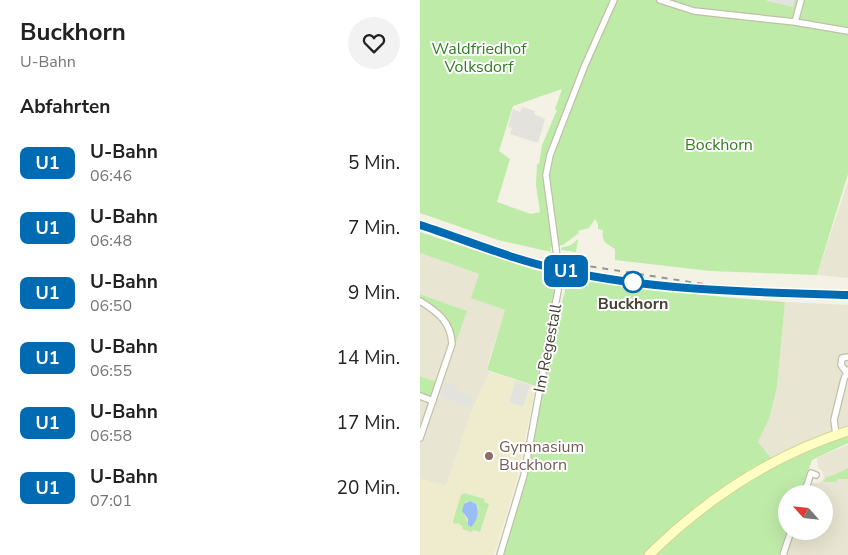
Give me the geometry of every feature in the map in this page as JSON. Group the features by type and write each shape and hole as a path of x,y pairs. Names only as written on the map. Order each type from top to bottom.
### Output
{"main road":[{"path":"649,555 689,518 741,480 793,452 848,431"}],"street":[{"name":"Im Regestall","path":"500,555 524,475 559,285 546,176 550,154 585,64 614,0"},
{"path":"660,0 694,12 795,22 848,31"},
{"path":"795,22 801,0"},
{"path":"420,301 440,316 451,331 452,344 420,438"},
{"path":"836,434 834,420 847,371 841,365 842,358 848,357"},
{"path":"420,396 433,401"},
{"path":"807,485 810,473 816,475"},
{"path":"783,555 788,540"}],"shaded area":[{"path":"767,0 795,0 793,7"},
{"path":"522,107 535,111 534,114 545,119 538,143 510,134 512,128 508,127 513,109 520,112"},
{"path":"848,181 848,278 817,275"},
{"path":"420,253 479,274 506,310 490,356 487,370 490,372 472,410 446,486 420,479 420,396 433,401 440,383 420,376 420,301 467,311 420,294"},
{"path":"785,302 848,305 848,426 772,459 758,442 769,419 777,387"},
{"name":"Gymnasium Buckhorn","path":"490,372 536,386 517,479 494,555 420,555 420,479 446,486 472,410"},
{"path":"516,381 530,385 523,407 509,402"},
{"path":"445,382 458,387 457,391 474,397 470,407 440,397"},
{"path":"848,445 848,555 786,555 791,540 833,540 833,485 809,485 810,483 820,483 824,478 822,471 818,468 817,458"}],"green space":[{"name":"Bockhorn","path":"420,0 848,0 848,174 817,275 710,271 615,260 615,249 605,242 603,230 598,229 595,219 589,228 578,231 579,233 563,245 551,247 551,252 498,240 420,213","holes":["562,89 555,109 557,110 542,145 539,164 537,164 536,185 540,212 531,214 497,202 510,159 499,151 513,106"]},
{"path":"420,232 531,269 554,274 554,293 536,386 487,370 505,310 471,298 479,274 420,253"},
{"path":"578,239 576,252 561,250 561,248 571,245"},
{"path":"563,275 674,292 785,302 777,387 769,419 758,442 772,459 645,555 503,555 526,479 557,317 565,292"},
{"path":"420,294 467,311 456,342 452,344 448,326 420,301"},
{"path":"420,376 440,383 434,398 420,393"},
{"path":"848,434 848,443 812,460 803,485 778,485 778,540 785,540 780,555 654,555 718,500 754,477 791,457"},
{"path":"848,468 848,479 824,482 826,477"},
{"path":"464,493 485,499 484,502 489,504 480,532 462,529 463,527 458,523 454,524 453,521 461,495","holes":["470,501 478,506 477,517 471,527 464,515 466,502"]}],"water":[{"path":"470,501 476,504 478,510 475,522 471,527 468,525 468,519 462,511 464,504"}],"railway":[{"path":"420,225 525,260 596,277 704,289 848,295"},
{"path":"543,259 703,284"}],"metro line":[{"name":"U1","path":"420,225 542,266 581,274 680,288 848,295"}],"place":[{"name":"Buckhorn","path":"633,282"},
{"name":"Gymnasium Buckhorn","path":"489,456"}],"park label":[{"name":"Waldfriedhof Volksdorf","path":"479,58"}]}
